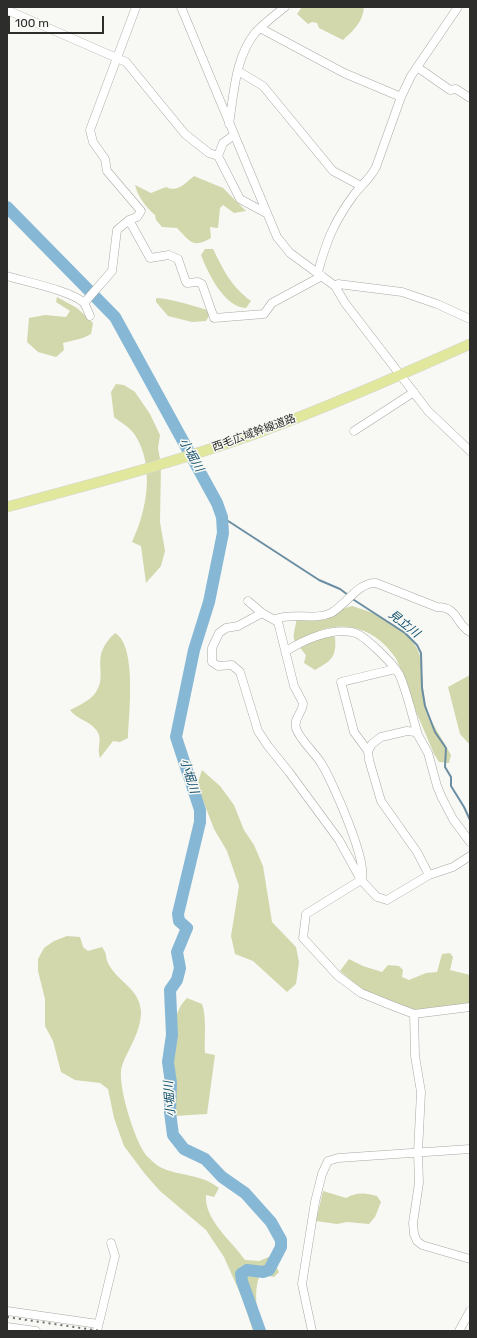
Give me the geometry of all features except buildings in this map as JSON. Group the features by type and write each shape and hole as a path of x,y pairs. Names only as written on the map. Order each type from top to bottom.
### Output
{"main road":[{"name":"西毛広域幹線道路","path":"7,507 130,474 235,440 401,376 470,344"}],"street":[{"path":"84,303 112,271 117,230 129,220 137,218 141,211 107,171 105,159 93,142 90,130 136,7"},
{"path":"181,7 277,238 285,248 335,286 345,303 390,358 401,376 428,411 470,451"},
{"path":"229,125 238,71 249,43 260,28 285,7"},
{"path":"129,220 150,258 169,255 178,259 186,282 198,282 202,284 214,318 264,314 272,303 320,274 330,231 353,196 371,176 382,155 401,97 417,66 458,7"},
{"path":"7,10 126,62 185,134 209,153 218,156 240,199 266,213"},
{"path":"260,28 344,73 401,97"},
{"path":"417,66 450,90 456,89 470,98"},
{"path":"238,71 263,86 333,171 361,186"},
{"path":"218,156 223,143 234,134"},
{"path":"7,276 58,291 84,303 90,316"},
{"path":"335,286 338,284 402,292 437,304 470,318"},
{"path":"354,431 414,392"},
{"path":"248,601 262,613 276,619 286,616 329,614 366,584 381,583 437,607 444,607 451,610 456,614 464,628 470,632"},
{"path":"262,613 238,626 226,628 219,633 212,648 212,662 218,666 232,665 240,672 258,731 339,840 361,880 377,897 387,900 429,875 453,867 470,856"},
{"path":"276,619 282,632 294,686 303,703 302,711 296,720 296,728 322,764 356,841 363,873 361,880 306,914 303,938 338,976 361,993 414,1014 470,1007"},
{"path":"286,651 304,640 333,632 353,632 384,655 399,675 418,735 428,753 437,786 442,798 453,819 470,842"},
{"path":"395,669 341,682 354,732 368,751 382,801 417,852 429,875"},
{"path":"368,751 372,744 381,737 407,731 415,732 418,735"},
{"path":"414,1014 416,1056 421,1092 418,1152 419,1183 414,1234 418,1242 422,1245 470,1259"},
{"path":"312,1331 302,1293 302,1284 315,1202 322,1174 328,1161 338,1158 470,1149"},
{"path":"7,1311 97,1328 115,1256 111,1243"},
{"path":"459,1331 470,1311"},
{"path":"7,1327 36,1331"}],"green space":[{"path":"302,7 364,7 360,22 343,40 319,28 317,23 312,22 308,24 297,14"},
{"path":"194,176 223,188 246,211 234,213 223,205 220,208 218,228 210,227 211,238 200,243 195,243 188,240 177,228 162,227 156,220 155,215 140,198 135,185 151,193 166,187 170,189 178,188"},
{"path":"205,249 213,249 233,284 251,301 246,308 231,302 218,288 201,255"},
{"path":"57,297 77,308 93,323 91,334 83,338 63,343 64,350 56,357 38,352 27,342 29,318 45,315 66,317 70,311 56,302"},
{"path":"156,298 188,304 207,310 209,316 206,321 192,322 168,316 156,302"},
{"path":"116,384 124,385 135,392 150,414 160,435 158,448 161,464 160,522 165,551 161,566 146,583 141,546 132,542 142,516 145,502 147,474 145,460 141,447 133,432 114,417 111,392"},
{"path":"352,606 373,613 394,625 404,632 418,650 421,661 426,706 432,722 451,755 449,763 439,762 434,754 412,702 397,661 387,647 378,639 358,629 335,627 324,629 312,634 325,634 335,637 335,649 332,658 315,670 304,663 306,655 294,639 297,618 315,621 322,620"},
{"path":"115,633 122,640 129,665 130,697 128,738 120,742 113,741 100,758 99,734 91,725 76,716 70,710 88,700 96,692 101,678 100,664 102,650"},
{"path":"470,675 470,745 460,734 448,687"},
{"path":"202,770 220,786 234,805 244,830 254,845 263,866 272,922 296,947 299,962 296,984 287,992 253,961 235,954 231,936 239,886 227,851 214,829 197,785"},
{"path":"67,936 80,937 83,947 88,951 102,947 112,970 137,997 140,1004 141,1012 139,1026 122,1066 121,1074 124,1099 128,1113 143,1151 160,1167 197,1177 212,1183 219,1188 214,1197 206,1195 209,1213 214,1222 245,1260 259,1261 271,1256 279,1272 274,1277 260,1274 256,1289 259,1331 253,1331 243,1300 224,1257 206,1230 160,1191 124,1146 114,1118 108,1089 100,1083 75,1080 61,1072 53,1041 45,1026 45,999 38,971 38,959 44,948 54,941"},
{"path":"450,953 453,957 450,970 470,975 470,1003 416,1012 364,991 340,971 349,959 363,966 382,972 388,965 399,966 403,970 402,977 409,980 426,973 437,972 442,954"},
{"path":"187,998 202,1004 205,1022 205,1053 215,1055 207,1114 174,1116 175,1084 172,1063 176,1016 181,1005"},
{"path":"323,1191 346,1198 358,1194 369,1194 377,1196 381,1202 375,1217 369,1224 347,1222 337,1224 316,1221"}],"waterway":[{"name":"小堀川","path":"7,207 115,317 217,503 222,517 223,533 209,602 194,650 176,737 200,810 200,822 178,914 179,921 187,928 177,952 180,968 177,980 170,990 172,1035 168,1062 171,1083 170,1112 173,1135 184,1149 205,1159 222,1177 245,1193 271,1222 281,1240 281,1247 269,1270 263,1272 247,1270 241,1274 242,1281 260,1331"},
{"name":"見立川","path":"222,517 319,580 340,589 348,595"},
{"name":"見立川","path":"351,598 405,633 417,645 421,653 422,688 425,706 435,732 446,748 445,767 451,777 451,786 470,820"}],"railway":[{"path":"7,1317 101,1331"}]}
